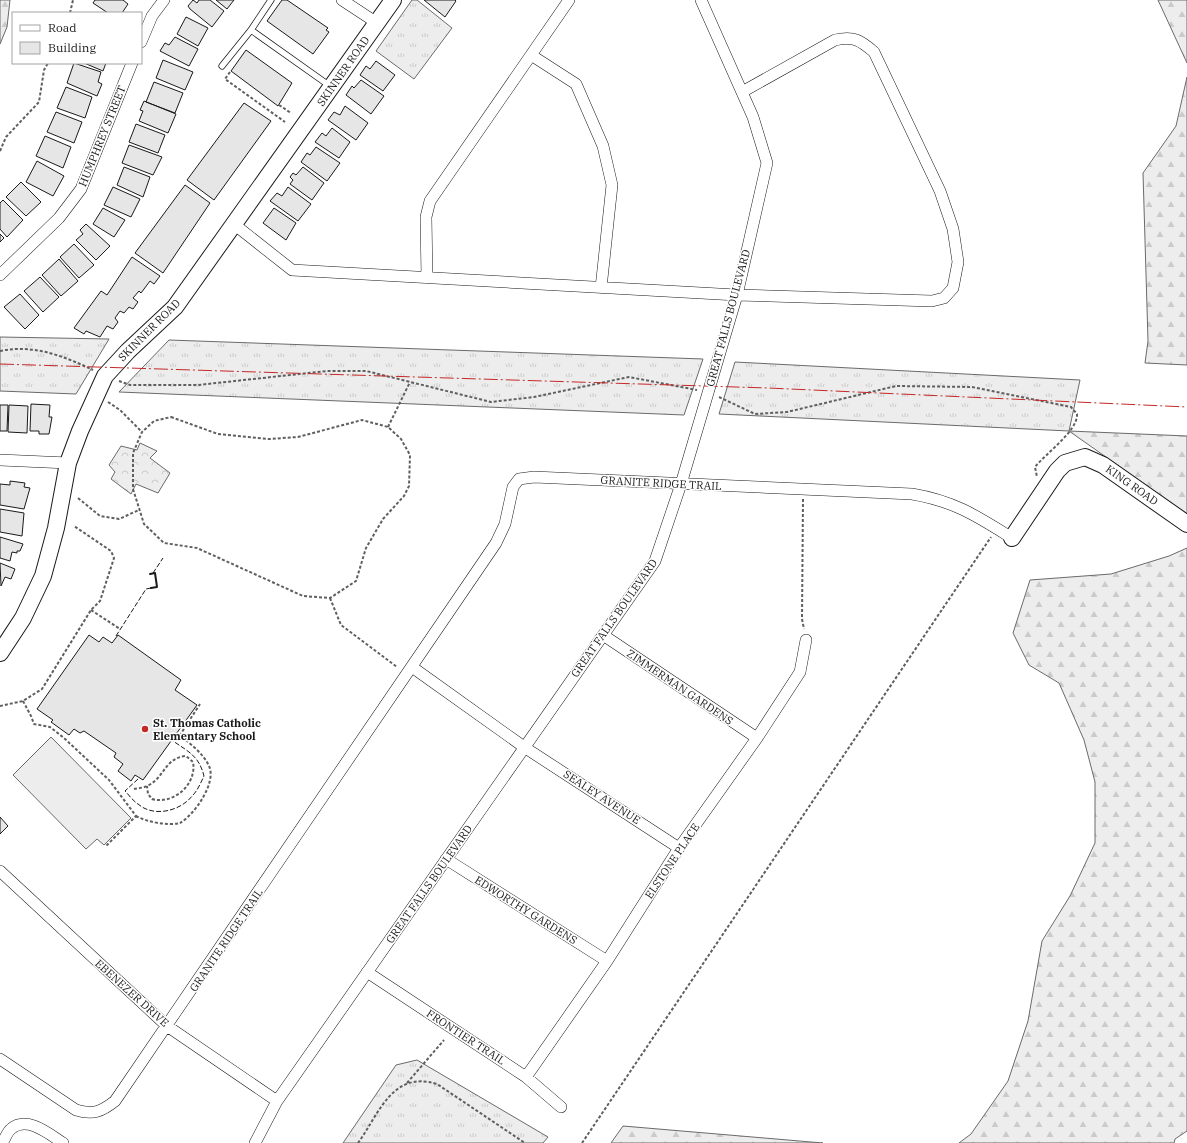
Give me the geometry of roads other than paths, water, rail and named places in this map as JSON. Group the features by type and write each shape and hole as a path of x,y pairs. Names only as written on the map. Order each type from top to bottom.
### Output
{"street":[{"path":"142,40 152,16 164,0"},
{"path":"342,0 377,23"},
{"name":"SKINNER ROAD","path":"0,653 23,618 43,576 56,528 68,463 96,394 105,376 128,351 175,307 235,225 393,0"},
{"path":"427,278 426,217 430,201 569,0"},
{"name":"GREAT FALLS BOULEVARD","path":"255,1143 277,1101 655,561 682,484 737,295 767,163 753,117 701,0"},
{"path":"235,225 292,270 737,295 932,301 944,298 953,288 958,262 953,229 940,191 874,52 862,42 848,37 835,40 742,92"},
{"path":"531,55 576,84 603,146 612,185 601,288"},
{"name":"HUMPHREY STREET","path":"0,275 59,218 81,189 132,64"},
{"name":"KING ROAD","path":"1012,538 1056,471 1065,463 1073,459 1085,457 1103,465 1187,524"},
{"path":"0,460 68,463"},
{"name":"GRANITE RIDGE TRAIL","path":"0,1059 76,1110 88,1114 104,1110 115,1102 496,543 505,524 513,487 520,479 534,476 912,494 930,497 957,505 1012,538"},
{"name":"ZIMMERMAN GARDENS","path":"603,635 757,738"},
{"name":"ELSTONE PLACE","path":"526,1077 607,961 679,848 757,738 800,672 806,640"},
{"path":"409,671 524,747"},
{"name":"SEALEY AVENUE","path":"524,747 679,848"},
{"name":"EDWORTHY GARDENS","path":"446,859 607,961"},
{"name":"EBENEZER DRIVE","path":"0,871 167,1026 277,1101"},
{"name":"FRONTIER TRAIL","path":"367,972 526,1077 561,1107"},
{"path":"2,1143 11,1129 24,1124 39,1127 63,1143"}],"lane":[{"path":"222,66 251,30 271,0"},
{"path":"251,30 332,88"}],"place":[{"name":"St. Thomas Catholic Elementary School","path":"145,729"}]}
